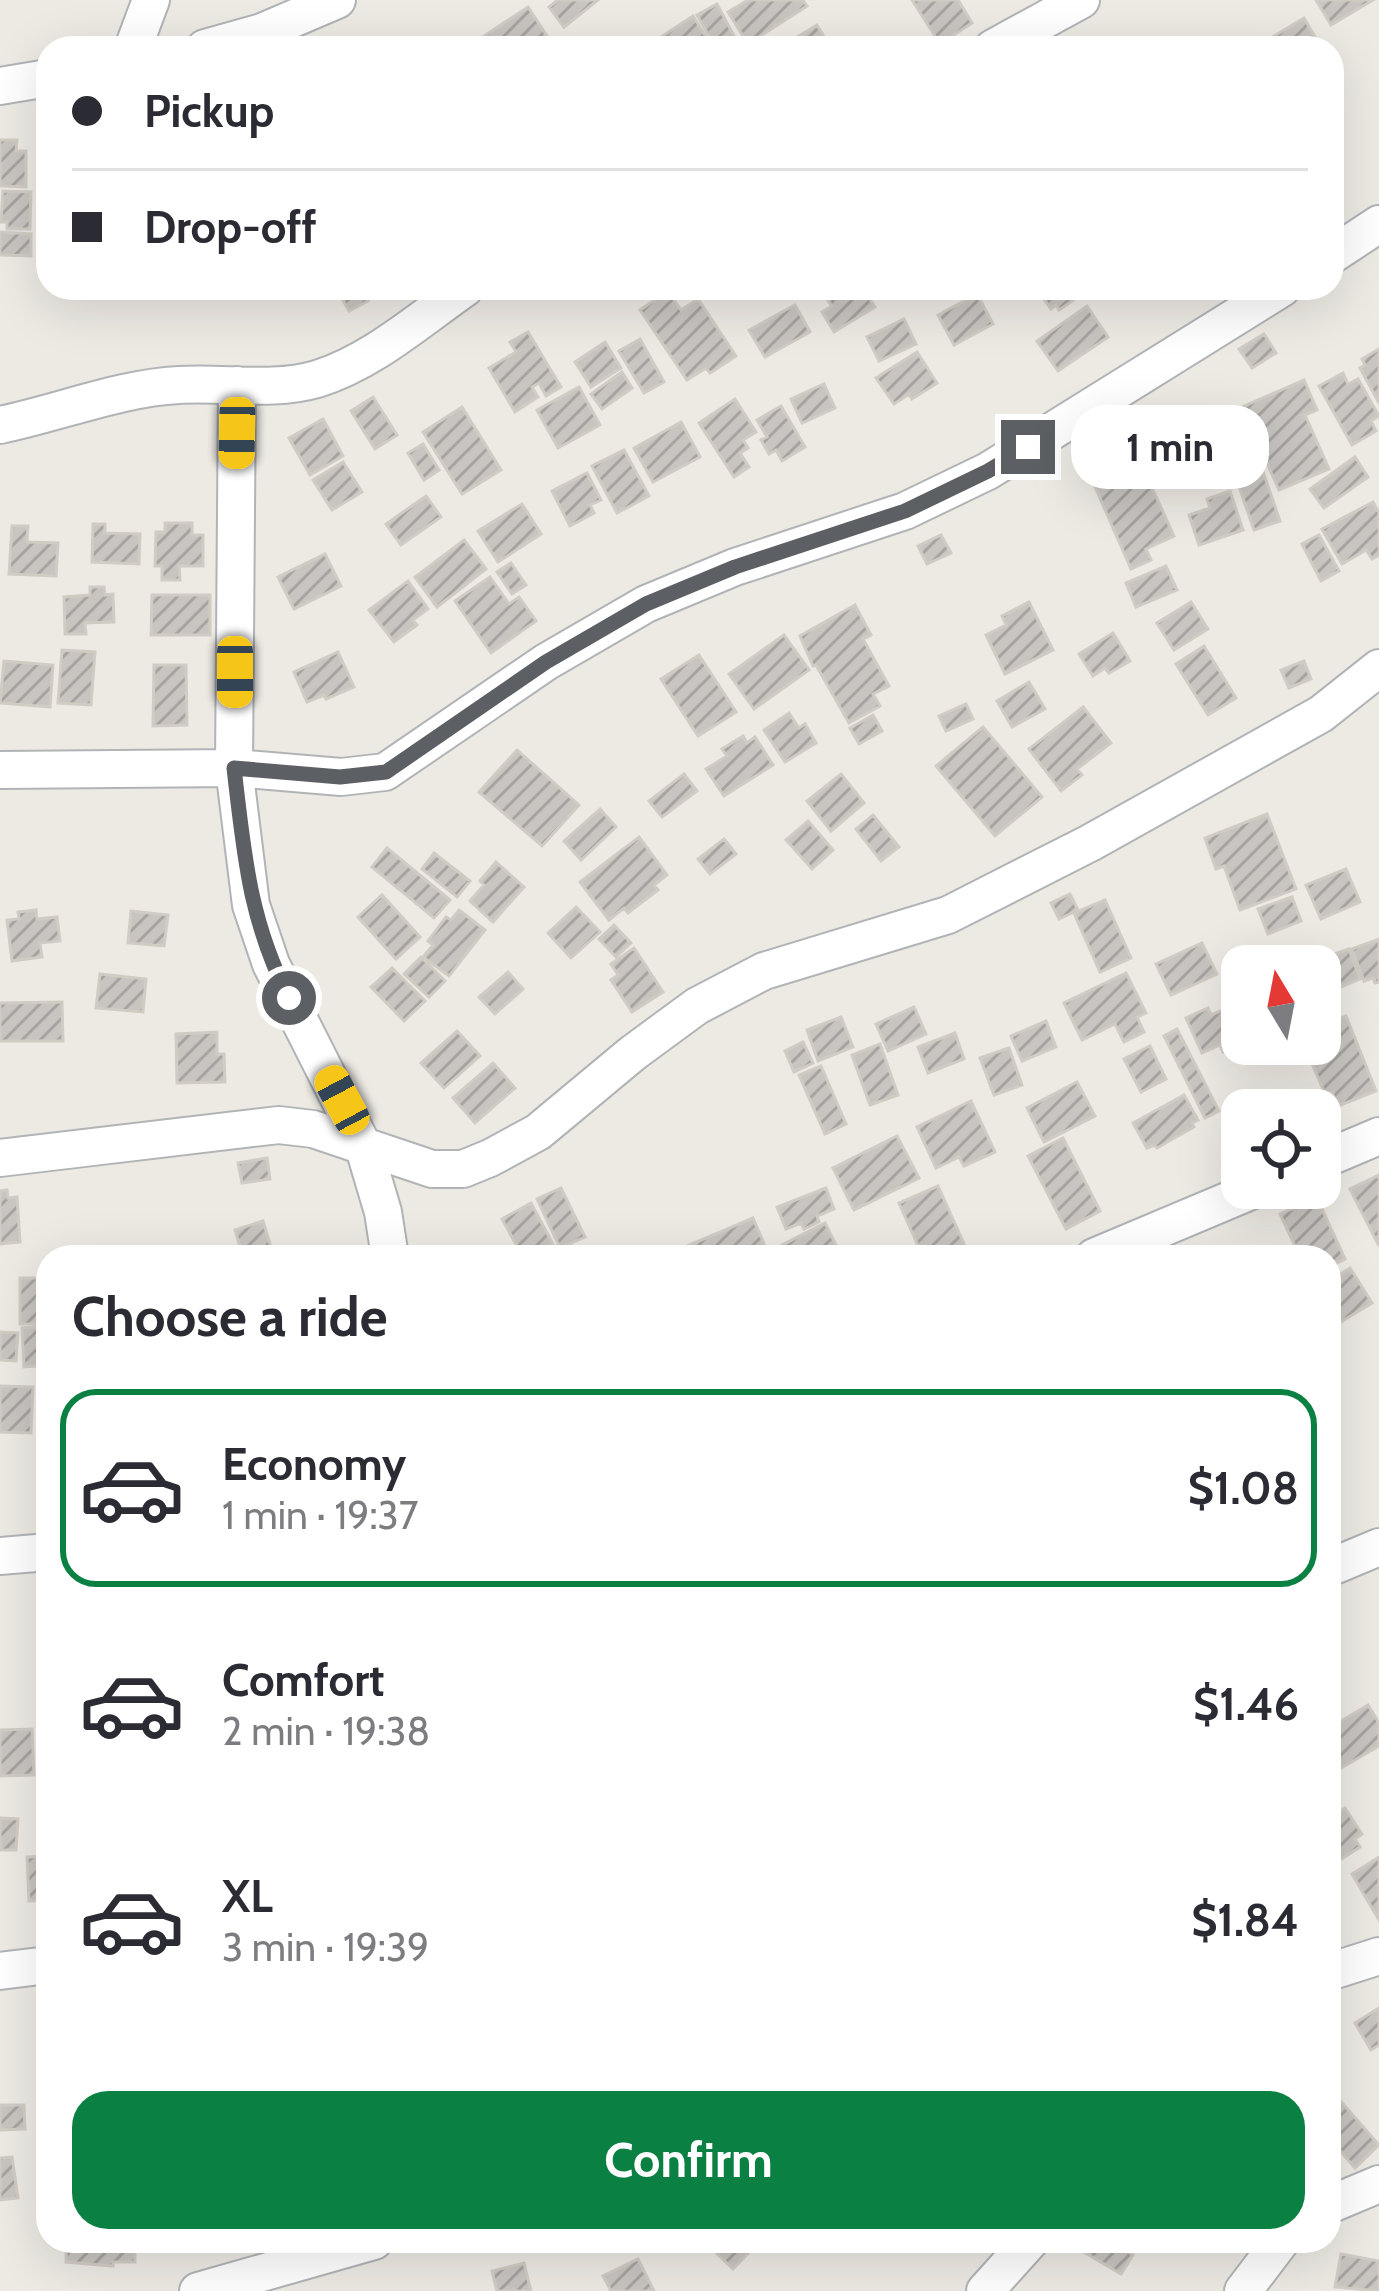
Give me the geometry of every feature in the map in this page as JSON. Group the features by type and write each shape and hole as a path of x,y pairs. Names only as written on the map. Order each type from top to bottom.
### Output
{"street":[{"path":"138,36 151,0"},
{"path":"248,36 337,0"},
{"path":"1015,36 1081,0"},
{"path":"0,86 36,80"},
{"path":"1344,247 1379,224"},
{"path":"0,425 177,385 278,386 318,378 366,357 449,300"},
{"path":"0,770 234,768 340,777 386,772 546,662 646,604 735,567 905,511 988,471 1263,300"},
{"path":"237,385 234,768 251,905 271,964 364,1148 388,1245"},
{"path":"0,1158 279,1125 313,1129 432,1169 463,1169 538,1132 697,1006 764,971 948,915 1090,843 1321,714 1379,668"},
{"path":"1341,1152 1379,1136"},
{"path":"1123,1245 1221,1204"},
{"path":"1341,1563 1379,1547"},
{"path":"0,1556 36,1553"},
{"path":"1341,1968 1379,1956"},
{"path":"0,1971 36,1966"},
{"path":"1341,2200 1379,2184"},
{"path":"198,2291 332,2253"},
{"path":"985,2291 1019,2253"},
{"path":"1243,2291 1272,2253"}],"building":[{"path":"558,0 598,0 564,27 549,7"},
{"path":"748,0 803,0 807,6 760,36 743,36 728,12"},
{"path":"912,0 958,0 972,23 952,36 935,36"},
{"path":"1316,0 1373,0 1331,25"},
{"path":"717,4 734,36 709,36 697,15"},
{"path":"528,7 547,36 484,36"},
{"path":"693,16 705,36 663,36"},
{"path":"1304,18 1314,36 1274,36"},
{"path":"817,25 824,36 799,36"},
{"path":"0,140 17,140 16,151 26,151 26,187 0,186"},
{"path":"3,191 31,192 30,229 7,229 7,222 1,222"},
{"path":"0,232 31,234 31,256 0,255"},
{"path":"343,300 368,301 349,311"},
{"path":"655,300 674,300 681,310 699,300 736,356 710,373 706,368 687,380 640,310"},
{"path":"828,300 871,300 875,307 834,332 822,312 832,306"},
{"path":"966,300 980,300 993,324 954,345 938,315"},
{"path":"1045,300 1074,300 1059,310 1056,305 1051,309"},
{"path":"795,305 810,332 765,357 749,330"},
{"path":"1087,306 1108,337 1058,371 1037,341"},
{"path":"904,319 916,344 879,361 867,337"},
{"path":"528,332 561,387 546,396 539,383 532,387 538,397 515,412 489,368 516,352 510,342"},
{"path":"1264,334 1276,353 1252,368 1239,349"},
{"path":"640,339 664,382 644,393 619,351"},
{"path":"605,342 621,368 591,387 575,362"},
{"path":"1379,349 1379,403 1360,368 1365,365 1362,359"},
{"path":"917,352 937,383 894,404 876,378"},
{"path":"622,372 632,388 602,409 591,394"},
{"path":"1343,373 1348,384 1358,379 1379,416 1371,421 1376,431 1352,445 1319,386"},
{"path":"1304,380 1317,410 1305,415 1329,469 1279,490 1242,407"},
{"path":"824,384 835,408 802,423 791,399"},
{"path":"579,387 600,425 558,448 537,410"},
{"path":"373,397 397,435 375,449 351,411"},
{"path":"735,399 756,432 743,440 748,448 740,453 749,467 734,477 699,423"},
{"path":"781,406 805,447 782,461 776,450 769,454 761,440 767,437 757,420"},
{"path":"462,407 501,470 462,494 423,432"},
{"path":"323,419 343,456 310,475 289,438"},
{"path":"681,422 700,457 653,482 634,448"},
{"path":"1244,427 1253,456 1234,462 1225,434"},
{"path":"423,444 439,470 424,480 408,453"},
{"path":"624,450 649,496 617,513 592,466"},
{"path":"1355,457 1368,477 1324,508 1310,489"},
{"path":"1139,459 1174,536 1146,549 1151,560 1131,569 1092,480"},
{"path":"1259,460 1280,521 1254,530 1233,469"},
{"path":"343,462 362,492 332,510 313,480"},
{"path":"587,473 601,500 590,505 594,513 570,526 552,491"},
{"path":"1230,491 1243,530 1199,545 1189,515 1210,508 1207,499"},
{"path":"426,496 441,517 401,545 386,524"},
{"path":"1373,502 1379,513 1379,555 1372,559 1366,550 1342,564 1322,529"},
{"path":"522,504 541,534 498,562 478,531"},
{"path":"165,523 192,523 192,535 203,535 203,566 179,566 180,580 162,580 162,566 155,566 156,532 165,532"},
{"path":"93,524 105,524 105,533 140,534 139,564 92,562"},
{"path":"12,526 28,526 27,542 58,543 56,576 9,574"},
{"path":"941,535 951,553 927,564 918,546"},
{"path":"1319,535 1339,571 1321,581 1302,544"},
{"path":"464,540 486,569 437,607 415,577"},
{"path":"325,554 341,586 294,609 278,577"},
{"path":"511,563 526,585 512,594 497,572"},
{"path":"1166,566 1177,590 1136,607 1126,583"},
{"path":"490,577 509,604 519,597 536,621 491,653 455,601"},
{"path":"408,581 428,609 413,620 417,625 394,642 369,610"},
{"path":"90,587 104,587 105,595 113,594 114,622 85,623 86,634 65,634 64,597 90,595"},
{"path":"152,595 210,595 210,635 151,635"},
{"path":"1029,602 1053,650 1005,674 986,635 1006,625 1002,616"},
{"path":"1191,602 1208,629 1174,650 1157,623"},
{"path":"855,605 871,635 863,639 889,686 873,694 880,706 849,723 800,636"},
{"path":"1113,633 1130,661 1093,676 1079,654"},
{"path":"784,635 809,670 754,709 729,674"},
{"path":"1204,646 1236,698 1208,715 1176,664"},
{"path":"62,650 95,652 91,705 58,703"},
{"path":"338,652 354,687 307,702 294,672"},
{"path":"699,655 736,712 698,736 661,679"},
{"path":"4,661 53,665 50,707 0,703"},
{"path":"1304,661 1311,679 1289,688 1281,670"},
{"path":"154,665 186,665 187,725 153,726"},
{"path":"1029,682 1045,709 1012,727 997,701"},
{"path":"966,704 973,719 946,731 939,716"},
{"path":"1083,707 1111,743 1077,769 1082,775 1061,791 1029,749"},
{"path":"789,713 799,728 805,724 816,743 785,762 764,730"},
{"path":"873,715 882,731 859,744 850,728"},
{"path":"983,727 1042,797 995,836 936,766"},
{"path":"743,736 747,743 755,737 773,765 724,796 706,769 727,756 722,749"},
{"path":"517,750 579,805 542,846 479,792"},
{"path":"684,774 697,791 662,817 649,801"},
{"path":"841,774 864,803 831,831 807,801"},
{"path":"600,809 616,827 581,860 564,841"},
{"path":"1267,814 1296,889 1240,910 1224,866 1216,869 1205,838"},
{"path":"873,815 899,847 881,861 856,829"},
{"path":"808,821 833,850 812,869 786,840"},
{"path":"639,837 667,875 654,885 658,890 628,913 624,908 609,920 580,882"},
{"path":"724,839 736,854 710,874 698,859"},
{"path":"387,848 450,900 434,918 372,867"},
{"path":"434,853 470,881 457,897 422,869"},
{"path":"496,862 524,887 493,922 470,901"},
{"path":"1346,869 1360,902 1321,919 1306,885"},
{"path":"1070,894 1078,910 1059,919 1051,903"},
{"path":"382,895 420,937 396,959 358,917"},
{"path":"1292,897 1301,921 1268,934 1258,909"},
{"path":"1105,900 1131,958 1100,972 1074,913"},
{"path":"576,907 600,932 571,958 548,933"},
{"path":"36,910 37,919 57,917 60,941 40,943 42,957 12,961 7,920 19,919 18,912"},
{"path":"459,910 485,930 449,976 423,957 433,945 428,941 446,917 451,920"},
{"path":"131,911 168,915 164,946 128,943"},
{"path":"614,925 631,943 616,957 599,939"},
{"path":"1379,939 1379,982 1364,981 1352,949"},
{"path":"1202,943 1217,974 1171,995 1156,964"},
{"path":"634,948 663,992 632,1012 611,980 618,975 611,964"},
{"path":"1349,949 1360,979 1341,987 1341,952"},
{"path":"421,957 445,981 429,997 404,974"},
{"path":"392,968 425,1001 404,1021 371,987"},
{"path":"508,972 523,989 495,1014 479,997"},
{"path":"1126,973 1146,1013 1137,1017 1144,1032 1124,1042 1115,1024 1082,1040 1064,1003"},
{"path":"100,974 146,979 143,1012 96,1008"},
{"path":"62,1002 63,1041 0,1041 0,1003"},
{"path":"914,1007 926,1034 888,1051 876,1024"},
{"path":"1208,1008 1211,1015 1221,1011 1221,1047 1202,1053 1186,1018"},
{"path":"1346,1016 1376,1091 1341,1105 1341,1089 1323,1089 1313,1065 1341,1065 1341,1018"},
{"path":"841,1017 853,1047 818,1061 807,1030"},
{"path":"1046,1021 1056,1047 1022,1061 1011,1036"},
{"path":"1177,1029 1219,1111 1205,1118 1164,1036"},
{"path":"457,1031 480,1056 444,1088 421,1063"},
{"path":"217,1032 225,1082 177,1083 176,1034"},
{"path":"955,1033 964,1059 928,1073 918,1047"},
{"path":"803,1042 813,1063 794,1072 785,1051"},
{"path":"880,1044 898,1095 870,1105 852,1055"},
{"path":"1150,1046 1166,1079 1141,1092 1124,1059"},
{"path":"1009,1048 1022,1085 994,1095 980,1058"},
{"path":"493,1063 515,1088 475,1123 453,1098"},
{"path":"821,1066 846,1124 825,1134 799,1075"},
{"path":"1077,1082 1095,1116 1044,1142 1027,1108"},
{"path":"1184,1095 1198,1120 1192,1123 1194,1127 1157,1148 1147,1148 1133,1123"},
{"path":"971,1101 995,1152 964,1166 959,1157 936,1168 917,1127"},
{"path":"897,1136 919,1178 854,1210 833,1168"},
{"path":"1063,1138 1100,1211 1066,1229 1028,1156"},
{"path":"267,1158 270,1179 242,1183 238,1163"},
{"path":"1379,1175 1379,1246 1350,1189"},
{"path":"938,1186 965,1245 918,1245 899,1203"},
{"path":"561,1188 585,1237 559,1245 537,1199"},
{"path":"826,1188 834,1209 817,1216 819,1222 804,1229 801,1223 786,1229 777,1207"},
{"path":"7,1190 8,1198 17,1197 20,1242 0,1244 0,1191"},
{"path":"531,1203 554,1245 516,1245 502,1219"},
{"path":"1322,1209 1339,1245 1294,1245 1280,1214"},
{"path":"753,1218 765,1245 689,1245"},
{"path":"263,1221 270,1245 239,1245 235,1230"},
{"path":"825,1223 836,1245 782,1245"},
{"path":"1350,1268 1372,1303 1341,1322 1341,1274"},
{"path":"20,1278 36,1278 36,1324 20,1324"},
{"path":"36,1327 36,1366 24,1367 22,1328"},
{"path":"0,1332 18,1333 16,1361 0,1360"},
{"path":"0,1386 33,1387 31,1433 0,1432"},
{"path":"1368,1705 1379,1723 1379,1746 1341,1768 1341,1721"},
{"path":"32,1729 34,1775 0,1776 0,1730"},
{"path":"1345,1808 1362,1834 1355,1839 1360,1847 1341,1859 1341,1810"},
{"path":"0,1818 18,1819 16,1850 0,1850"},
{"path":"27,1857 36,1857 36,1901 29,1901"},
{"path":"1379,1857 1379,1920 1352,1874"},
{"path":"1379,2008 1379,2045 1371,2050 1355,2023"},
{"path":"1341,2102 1379,2145 1355,2168 1341,2152"},
{"path":"0,2105 24,2105 25,2129 0,2130"},
{"path":"12,2157 18,2198 0,2200 0,2158"},
{"path":"66,2253 135,2253 135,2262 113,2262 113,2266 66,2262"},
{"path":"716,2253 748,2253 733,2269"},
{"path":"1085,2253 1130,2253 1121,2274"},
{"path":"1341,2254 1379,2261 1379,2291 1335,2287"},
{"path":"638,2259 654,2291 611,2291 603,2276"},
{"path":"524,2263 531,2291 497,2291 492,2271"}],"route":[{"path":"289,998 271,964 251,905 234,768 340,777 386,772 546,662 646,604 735,567 905,511 1028,447"}]}
